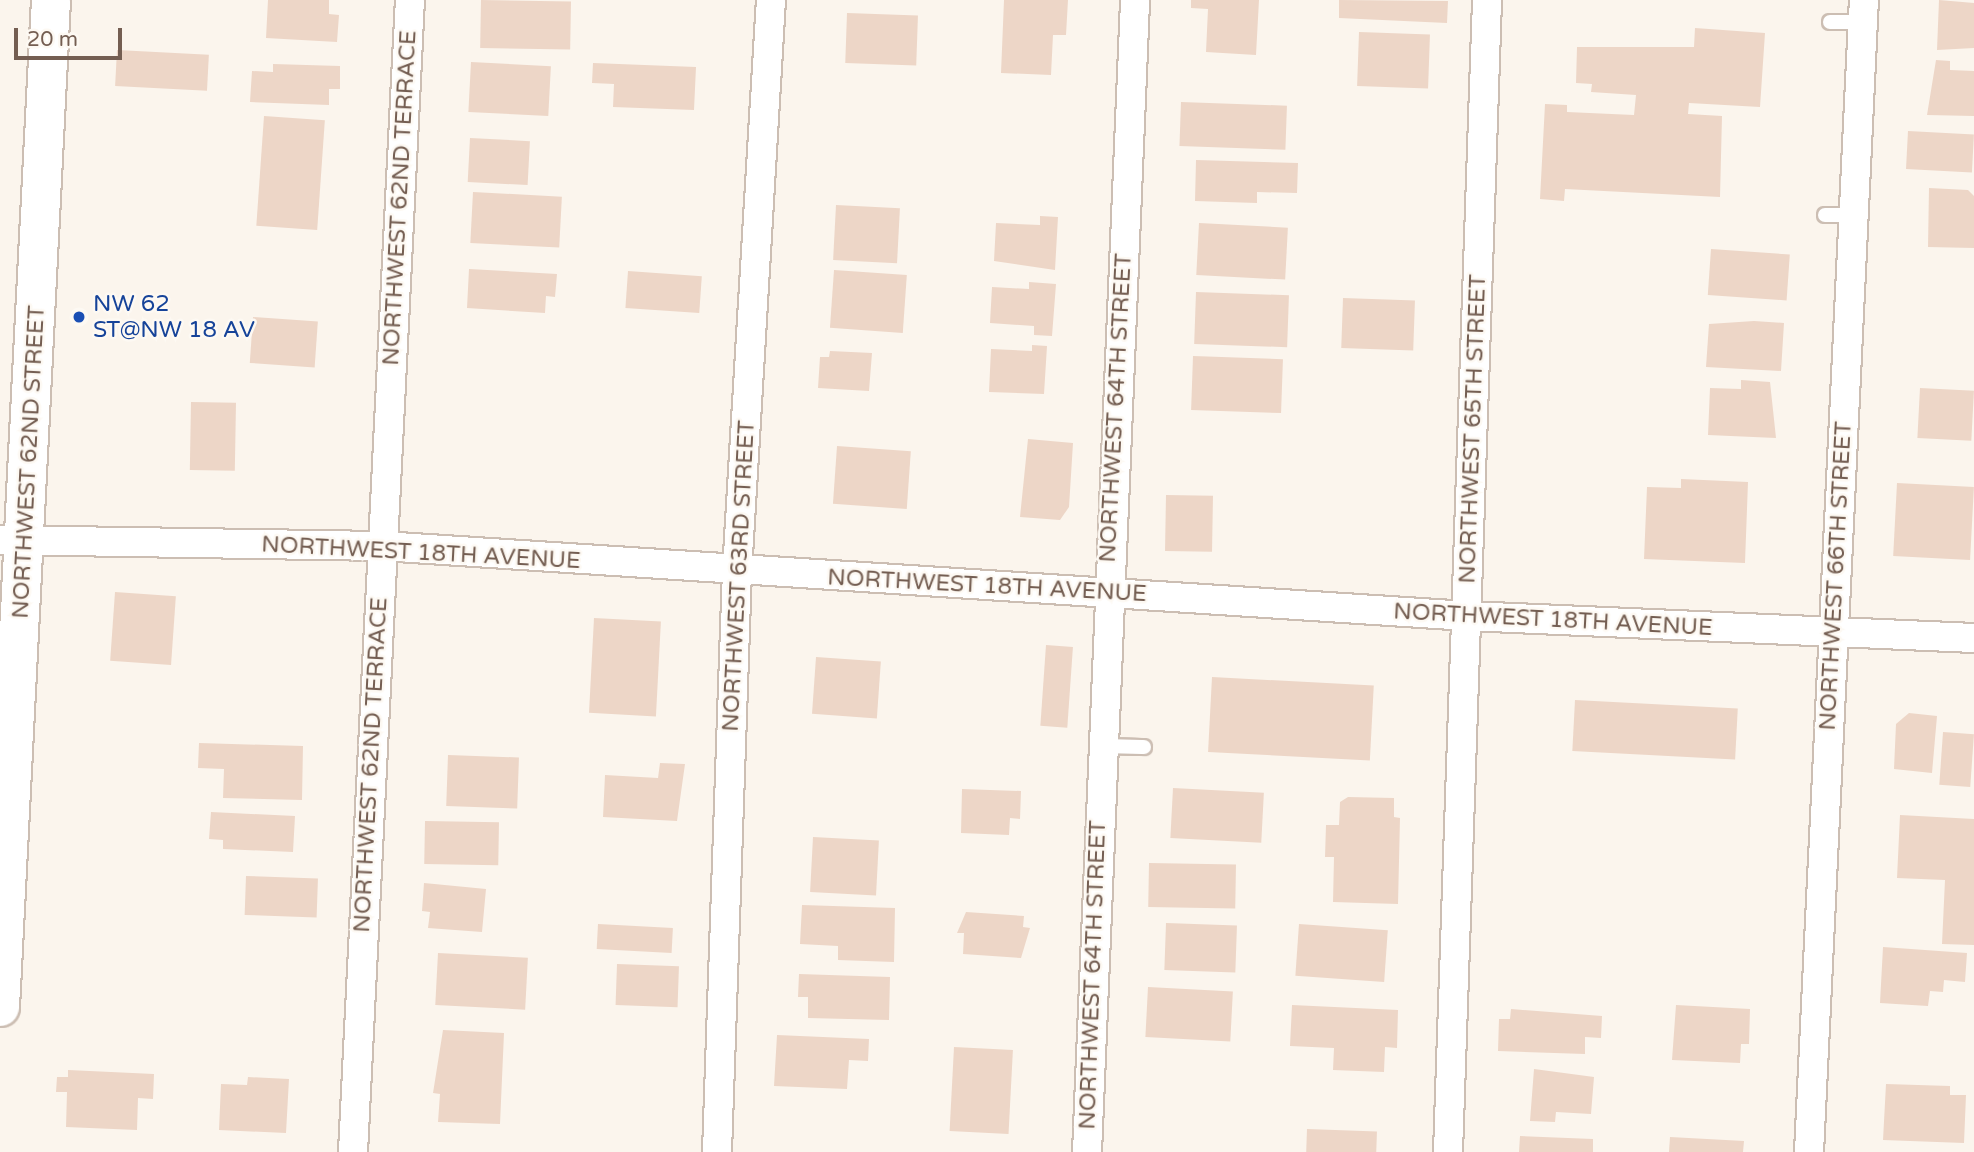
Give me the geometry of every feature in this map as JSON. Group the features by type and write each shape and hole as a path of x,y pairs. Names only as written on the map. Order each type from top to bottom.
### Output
{"main road":[{"name":"NORTHWEST 62ND STREET","path":"0,1007 13,540 51,0"}],"street":[{"name":"NORTHWEST 62ND TERRACE","path":"353,1152 410,0"},
{"name":"NORTHWEST 63RD STREET","path":"717,1152 737,572 771,0"},
{"name":"NORTHWEST 64TH STREET","path":"1087,1152 1108,592 1135,0"},
{"name":"NORTHWEST 65TH STREET","path":"1448,1152 1487,0"},
{"name":"NORTHWEST 66TH STREET","path":"1809,1152 1863,11"},
{"name":"NORTHWEST 18TH AVENUE","path":"13,540 382,546 737,572 1108,592 1468,616 1833,635 1974,638"}],"lane":[{"path":"1830,22 1863,11"},
{"path":"1825,215 1853,215"},
{"path":"1102,747 1144,747"}],"building":[{"path":"268,0 329,0 329,14 339,15 337,42 266,38"},
{"path":"481,0 571,2 570,50 480,48"},
{"path":"1004,0 1068,0 1066,35 1053,35 1051,75 1001,73"},
{"path":"1191,0 1259,0 1256,55 1206,52 1208,9 1191,8"},
{"path":"1339,0 1448,1 1447,23 1339,18"},
{"path":"1939,0 1974,3 1974,48 1937,50"},
{"path":"847,13 918,15 916,65 845,63"},
{"path":"1695,28 1765,33 1760,107 1689,103 1688,114 1722,116 1720,197 1565,189 1564,201 1540,199 1545,104 1567,105 1567,112 1634,115 1636,95 1591,92 1592,84 1576,83 1577,47 1694,47"},
{"path":"1359,32 1430,34 1428,88 1357,86"},
{"path":"117,50 209,55 207,91 115,86"},
{"path":"1936,60 1950,61 1950,70 1974,71 1974,116 1927,115"},
{"path":"471,62 551,66 548,116 468,112"},
{"path":"593,63 696,67 694,110 613,107 614,84 592,83"},
{"path":"273,64 340,66 340,89 329,89 329,105 250,102 252,71 273,72"},
{"path":"1181,102 1287,106 1285,150 1179,146"},
{"path":"264,116 325,120 317,230 256,226"},
{"path":"1908,131 1974,134 1972,172 1906,169"},
{"path":"470,138 530,141 528,185 468,182"},
{"path":"1196,160 1298,163 1297,193 1257,192 1257,203 1195,201"},
{"path":"1929,188 1968,190 1974,196 1974,248 1928,247"},
{"path":"473,192 562,197 559,248 470,243"},
{"path":"836,205 900,208 897,263 833,260"},
{"path":"1040,216 1058,217 1055,270 994,261 996,223 1040,225"},
{"path":"1199,223 1288,228 1285,280 1196,275"},
{"path":"1711,249 1790,255 1787,300 1708,295"},
{"path":"469,269 557,274 555,297 546,296 545,313 467,308"},
{"path":"834,270 907,275 903,333 830,328"},
{"path":"628,271 702,276 699,313 625,308"},
{"path":"1029,282 1056,284 1052,336 1034,335 1034,326 990,323 992,287 1029,289"},
{"path":"1196,292 1289,295 1287,347 1194,344"},
{"path":"1343,298 1415,301 1413,350 1341,348"},
{"path":"253,317 318,322 315,367 250,363"},
{"path":"1754,321 1784,323 1781,371 1706,367 1709,324"},
{"path":"1032,345 1047,346 1044,394 989,392 991,349 1032,351"},
{"path":"830,351 872,353 869,391 818,388 820,357 829,357"},
{"path":"1193,356 1283,359 1281,413 1191,410"},
{"path":"1741,380 1770,382 1776,438 1708,435 1710,388 1741,389"},
{"path":"1920,388 1974,391 1971,441 1917,438"},
{"path":"191,402 236,403 235,471 190,470"},
{"path":"1028,439 1073,443 1069,507 1060,520 1020,517"},
{"path":"837,446 911,451 907,509 833,504"},
{"path":"1681,479 1748,482 1745,563 1644,559 1647,487 1681,488"},
{"path":"1897,483 1974,487 1970,560 1893,556"},
{"path":"1166,495 1213,496 1212,552 1165,551"},
{"path":"115,592 176,596 171,665 110,661"},
{"path":"594,618 661,622 656,716 589,713"},
{"path":"1046,645 1073,647 1067,728 1040,726"},
{"path":"816,657 881,662 877,718 812,714"},
{"path":"1212,677 1374,685 1370,760 1208,752"},
{"path":"1575,700 1738,709 1735,759 1572,751"},
{"path":"1909,713 1937,716 1932,773 1894,769 1896,724"},
{"path":"1943,732 1974,734 1970,787 1939,785"},
{"path":"199,743 303,746 302,800 223,798 224,769 198,768"},
{"path":"448,755 519,757 517,808 446,806"},
{"path":"660,763 685,764 677,821 603,817 605,775 658,778"},
{"path":"1173,788 1264,793 1261,843 1170,838"},
{"path":"962,789 1021,791 1020,819 1010,818 1009,835 961,833"},
{"path":"1348,797 1394,798 1394,817 1400,818 1398,904 1333,902 1334,857 1325,857 1326,825 1339,825 1340,802"},
{"path":"211,812 295,816 293,852 223,849 223,840 209,839"},
{"path":"1900,815 1974,819 1974,945 1942,944 1945,880 1897,878"},
{"path":"425,821 499,822 498,865 424,864"},
{"path":"813,837 879,840 876,895 810,892"},
{"path":"1149,863 1236,865 1235,909 1148,907"},
{"path":"246,876 318,879 317,917 245,915"},
{"path":"424,883 486,889 482,932 428,928 430,912 422,911"},
{"path":"802,905 895,908 894,962 838,960 838,946 800,944"},
{"path":"966,912 1024,916 1023,927 1030,928 1021,958 963,954 964,933 957,933"},
{"path":"1166,923 1237,925 1235,972 1164,970"},
{"path":"598,924 673,928 672,953 597,949"},
{"path":"1299,924 1388,930 1384,982 1295,976"},
{"path":"1883,947 1967,953 1965,982 1944,980 1943,992 1930,991 1928,1006 1880,1003"},
{"path":"438,953 528,958 525,1010 435,1005"},
{"path":"617,964 679,966 678,1007 616,1005"},
{"path":"799,974 890,977 889,1020 808,1018 808,997 798,997"},
{"path":"1148,987 1233,991 1230,1041 1145,1037"},
{"path":"1292,1005 1398,1010 1397,1048 1385,1047 1384,1072 1333,1070 1334,1048 1290,1046"},
{"path":"1676,1005 1750,1009 1749,1044 1741,1044 1740,1063 1672,1060"},
{"path":"1511,1009 1602,1016 1601,1038 1585,1037 1585,1054 1498,1051 1499,1019 1510,1019"},
{"path":"443,1030 504,1033 500,1124 438,1122 440,1094 433,1093"},
{"path":"777,1035 869,1039 868,1061 849,1060 847,1089 774,1086"},
{"path":"954,1047 1013,1050 1009,1134 950,1131"},
{"path":"1534,1069 1594,1077 1591,1114 1556,1112 1555,1122 1530,1121"},
{"path":"68,1070 154,1074 153,1099 138,1098 137,1130 66,1127 67,1092 56,1092 57,1077 68,1077"},
{"path":"248,1077 289,1079 286,1133 219,1130 221,1084 247,1085"},
{"path":"1886,1084 1950,1086 1950,1095 1966,1095 1964,1143 1883,1140"},
{"path":"1307,1129 1377,1131 1376,1152 1306,1152"},
{"path":"1520,1136 1593,1139 1593,1152 1519,1152"},
{"path":"1670,1137 1744,1141 1743,1152 1669,1152"}],"place":[{"name":"NW 62 ST@NW 18 AV","path":"79,317"}]}
